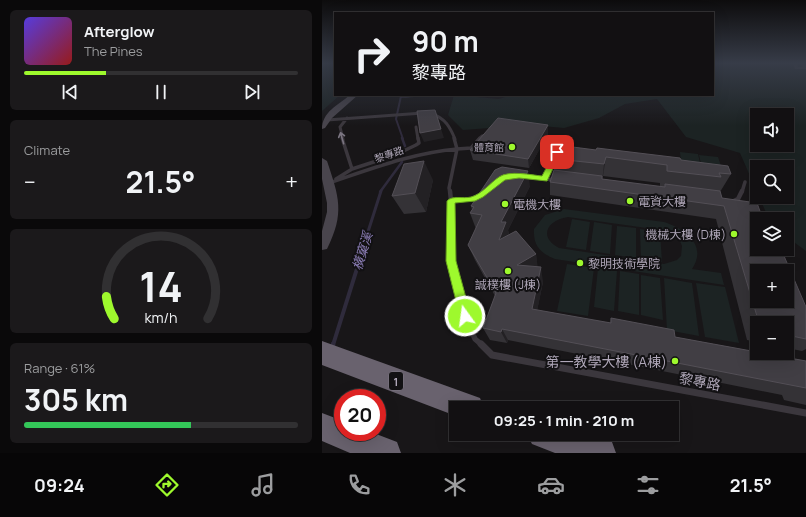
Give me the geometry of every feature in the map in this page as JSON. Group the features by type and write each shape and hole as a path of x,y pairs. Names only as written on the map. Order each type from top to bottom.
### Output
{"highway":[{"name":"1","path":"322,353 455,401"},
{"path":"322,427 386,453"},
{"path":"567,441 606,452"}],"main road":[{"path":"324,123 353,96"},
{"path":"322,161 334,206 330,227 322,244"}],"lane":[{"name":"黎專路","path":"347,118 424,113 443,118 453,132 457,149 449,188 451,201 451,261 465,316 475,339 492,355 806,413"},
{"path":"324,123 347,118"},
{"path":"347,118 340,127 352,169"},
{"path":"329,183 352,169 395,155 416,145 419,143 416,127"},
{"name":"黎專路","path":"329,183 409,156 426,152 470,148 482,136 488,135"},
{"path":"545,179 564,139"},
{"path":"519,176 560,181"},
{"path":"728,202 737,200 741,196 745,182"},
{"path":"451,201 472,199 486,191"},
{"path":"322,348 457,401"},
{"path":"576,441 606,452"}],"shaded area":[{"path":"322,84 334,84 334,96 339,96 322,111"},
{"path":"714,84 806,84 806,251 794,242 794,212 766,212 762,204 794,204 794,160 750,160 750,176 740,153 686,137 657,99 625,104 599,118 564,128 496,122 490,128 463,130 448,115 454,96 499,99 509,96 714,96"},
{"path":"680,152 698,154 702,172 682,170"},
{"path":"699,155 718,157 724,175 703,172"},
{"path":"564,209 664,222 672,225 692,239 696,245 696,260 692,269 721,273 724,285 555,259 545,254 538,248 535,240 534,229 545,215","holes":["568,217 661,230 670,233 680,241 682,246 681,256 677,260 664,264 559,248 552,244 547,234 550,225"]},
{"path":"572,219 590,222 586,250 566,247"},
{"path":"594,222 612,225 610,254 590,251"},
{"path":"617,226 636,228 636,258 615,255"},
{"path":"640,229 660,232 662,262 641,259"},
{"path":"567,264 594,268 588,316 557,311"},
{"path":"598,268 617,271 614,311 594,307"},
{"path":"620,271 639,274 639,315 618,311"},
{"path":"641,275 660,278 663,320 641,315"},
{"path":"664,278 692,283 699,336 667,330"},
{"path":"696,283 725,287 739,343 705,337"}],"building":[{"path":"435,110 441,129 420,133 417,111"},
{"name":"體育館","path":"498,118 548,125 528,159 470,150"},
{"path":"557,145 596,150 597,148 680,158 681,160 728,166 731,174 719,173 721,177 667,171 667,165 606,157 604,164 556,159 558,153 553,153"},
{"path":"424,161 415,193 392,196 404,164"},
{"path":"502,167 528,171 501,222 506,222 499,240 516,231 536,254 517,265 541,267 532,309 611,323 611,318 674,330 675,337 750,351 750,360 794,359 806,361 806,388 502,329 501,332 483,328 496,293 468,245 482,215 470,213 474,207 471,206 495,170"},
{"path":"554,170 602,176 602,179 665,187 665,184 720,191 722,198 750,202 750,204 757,204 760,212 750,212 750,256 784,256 787,264 750,264 750,293 724,206 550,182"},
{"path":"794,279 806,307 806,339 794,336 794,316 757,316 755,308 794,308"}],"waterway":[{"name":"橫窠溪","path":"401,96 409,96"},
{"name":"橫窠溪","path":"401,96 396,119 403,139"},
{"path":"405,97 409,96"},
{"path":"409,96 414,96"},
{"name":"橫窠溪","path":"402,138 405,146"},
{"name":"橫窠溪","path":"380,192 402,162"},
{"name":"橫窠溪","path":"359,260 381,191"},
{"name":"橫窠溪","path":"333,345 360,259"}],"place":[{"name":"體育館","path":"512,147"},
{"name":"電資大樓","path":"630,201"},
{"name":"電機大樓","path":"505,204"},
{"name":"機械大樓 (D棟)","path":"734,234"},
{"name":"黎明技術學院","path":"580,263"},
{"name":"誠樸樓 (J棟)","path":"508,271"},
{"name":"第一教學大樓 (A棟)","path":"675,361"}],"route":[{"path":"465,316 451,261 451,201 464,201 480,196 496,181 510,176 545,179 557,152"}]}
